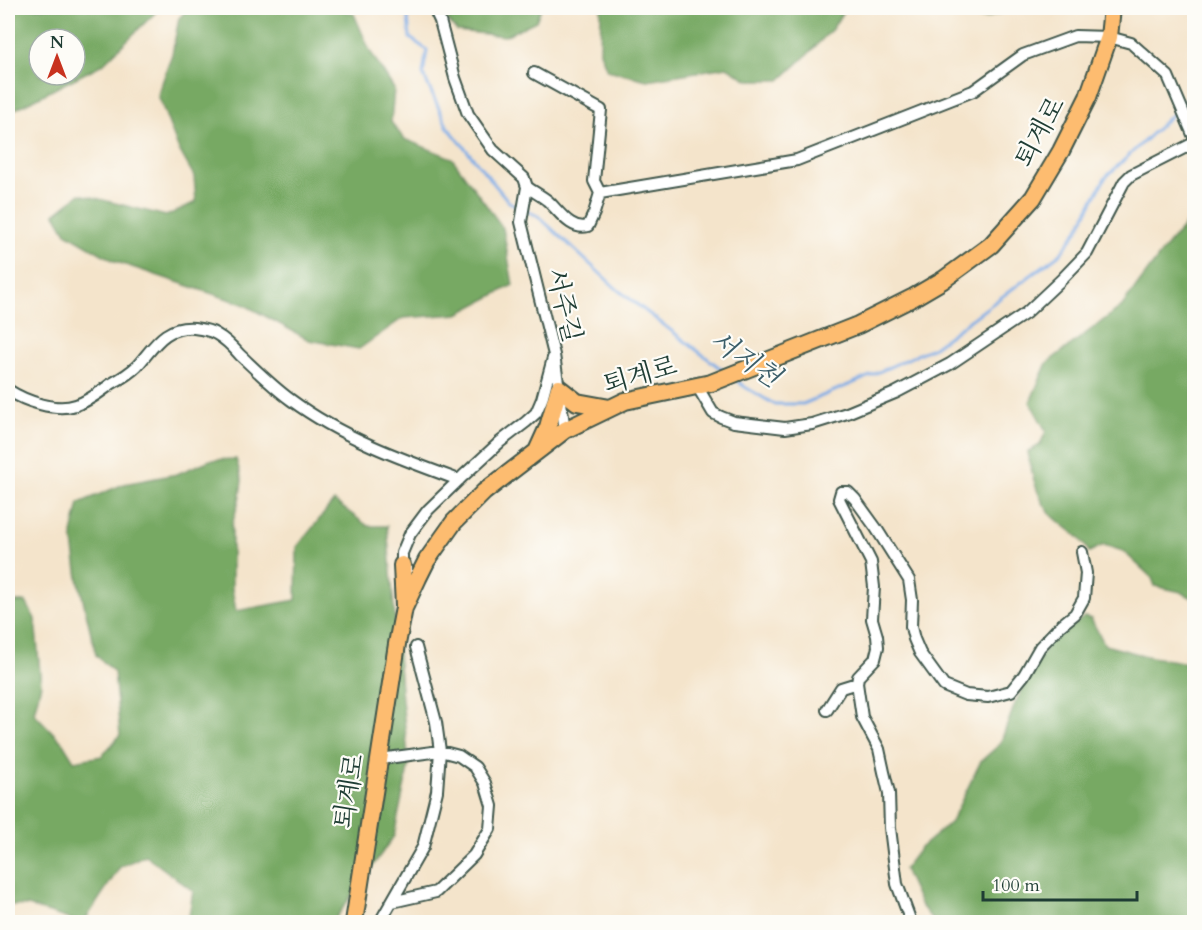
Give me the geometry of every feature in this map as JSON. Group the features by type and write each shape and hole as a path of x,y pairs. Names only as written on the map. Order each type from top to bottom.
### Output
{"main road":[{"name":"퇴계로","path":"354,922 404,608 427,560 454,522 484,492 565,430 625,401 704,384 858,325 943,280 991,245 1033,198 1061,151 1088,97 1109,37 1112,8"},
{"path":"537,451 548,427 559,388 577,402 611,408"},
{"path":"402,566 404,608"}],"street":[{"path":"434,8 468,114 493,150 524,178 526,190 546,199 572,225 581,228 588,226 600,193 594,181 601,110 534,73"},
{"path":"600,193 797,160 974,91 1023,55 1075,36 1109,37 1131,43 1168,76 1194,137"},
{"path":"704,384 713,414 734,422 785,428 813,424 895,393 950,364 1026,313 1087,253 1124,182 1131,175 1194,143"},
{"name":"서주길","path":"526,190 521,222 554,355 565,430"},
{"path":"8,390 20,399 46,405 64,408 76,405 90,399 135,368 159,340 171,331 181,328 205,330 216,334 232,346 288,399 315,417 355,438 459,480"},
{"path":"418,578 402,566 402,553 410,534 428,510 459,480 500,442 537,413 554,355"},
{"path":"910,922 897,884 889,793 879,749 862,717 857,683 858,678 875,659 878,647 872,619 874,587 871,562 839,499 841,492 848,492 855,498 909,580 912,600 911,627 920,652 944,686 966,695 988,697 1011,691 1024,675 1040,646 1075,614 1084,598 1086,573 1082,552"},
{"path":"380,922 423,847 437,790 440,752 436,722 416,647"},
{"path":"827,710 841,688 857,683"},
{"path":"380,759 440,752 459,756 475,767 485,783 492,806 490,829 474,855 436,892 392,902"}],"green space":[{"path":"8,8 160,8 103,64 87,72 87,27 27,27 27,87 58,87 8,113"},
{"path":"189,8 336,8 354,14 370,51 394,89 391,122 404,139 452,158 503,228 513,285 458,314 403,318 359,349 309,340 243,304 114,261 66,233 55,214 80,194 166,216 196,202 194,176 178,148 158,95 172,54 179,18"},
{"path":"438,8 541,8 536,21 505,36 457,31"},
{"path":"601,8 845,8 833,28 780,80 748,80 727,67 647,80 607,70 600,52"},
{"path":"923,8 1013,8 987,18 932,17"},
{"path":"1194,215 1194,599 1181,592 1155,586 1152,578 1123,551 1104,545 1089,552 1081,540 1045,507 1035,484 1028,452 1040,445 1046,431 1030,402 1047,363 1122,306 1169,243"},
{"path":"236,459 242,480 232,525 232,589 236,611 296,600 297,547 334,501 368,526 387,526 409,764 394,836 333,922 188,922 193,891 145,855 120,867 84,922 28,906 8,905 8,602 26,602 35,619 41,684 34,713 63,743 74,761 102,756 120,735 114,672 96,655 78,578 72,534 79,503 124,484 177,474 210,460"},
{"path":"1084,617 1091,619 1105,645 1146,656 1194,664 1194,922 934,922 920,904 904,869 920,848 951,822 981,761 1000,744 1016,701 1048,644"}],"waterway":[{"name":"서지천","path":"407,8 410,38 427,50 423,74 447,126 509,202 521,208"},
{"name":"서지천","path":"1183,103 1194,93"},
{"name":"서지천","path":"736,380 774,404 803,404 934,347 1061,253 1077,231 1105,178 1179,108"},
{"name":"서지천","path":"527,211 538,216 618,290 724,371"}]}
